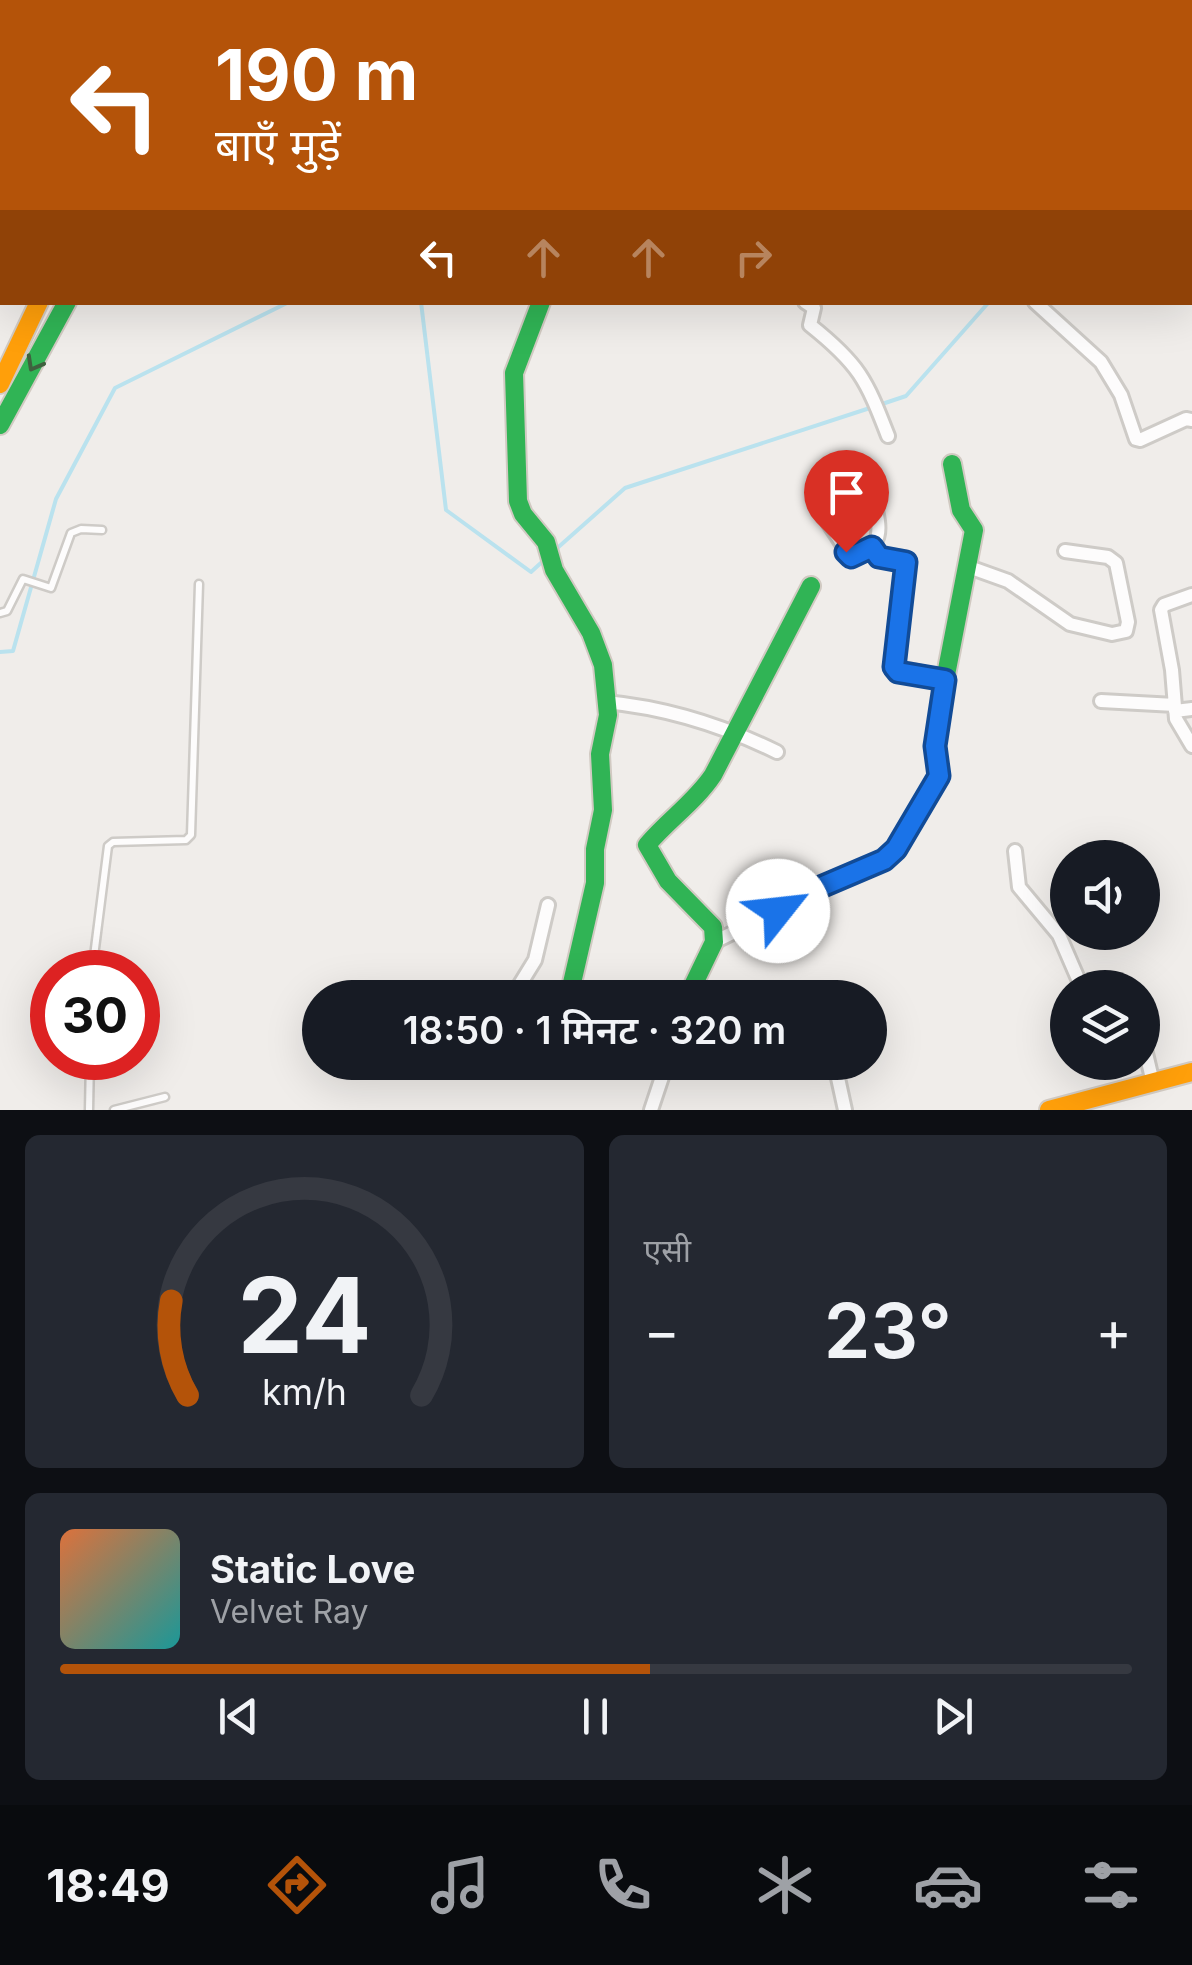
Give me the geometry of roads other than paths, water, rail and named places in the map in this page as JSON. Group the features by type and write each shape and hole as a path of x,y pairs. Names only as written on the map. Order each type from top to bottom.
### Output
{"street":[{"path":"0,384 38,305"},
{"path":"0,425 64,305"},
{"path":"540,305 514,373 517,495 523,514 546,542 554,570 597,646 606,702 606,730 600,754 603,810 596,844 595,884 574,980"},
{"path":"810,305 814,308 810,324 845,354 866,380 888,436"},
{"path":"1038,305 1101,362 1121,396 1136,439 1192,420"},
{"path":"714,942 891,855 939,776 935,746 974,528 962,510 952,464"},
{"path":"828,522 850,556 872,547 879,529 872,492"},
{"path":"872,547 879,557 903,560 906,564 894,669 945,680"},
{"path":"970,567 1008,581 1070,624 1112,634 1126,632 1128,622 1116,563 1108,557 1065,551"},
{"path":"696,980 716,932 710,920 682,897 647,845 672,814 698,797 811,586"},
{"path":"1192,595 1162,608 1175,708 1180,729 1192,746"},
{"path":"1101,701 1192,709"},
{"path":"606,702 662,708 736,732 777,752"},
{"path":"1015,851 1018,887 1059,935 1074,970"},
{"path":"523,980 535,960 548,905"},
{"path":"1049,1110 1100,1104 1192,1072"},
{"path":"651,1110 661,1080"},
{"path":"838,1080 845,1110"}],"lane":[{"path":"0,613 7,611 22,580 52,586 71,533 80,529 102,530"},
{"path":"95,950 108,846 113,842 186,840 191,835 199,584"},
{"path":"88,1110 89,1080"},
{"path":"114,1110 165,1096"}],"waterway":[{"path":"0,652 13,651 56,499 115,388 283,305"},
{"path":"421,305 446,510 531,572 543,561"},
{"path":"882,404 906,396 986,305"},
{"path":"554,551 625,488 873,407"}]}
